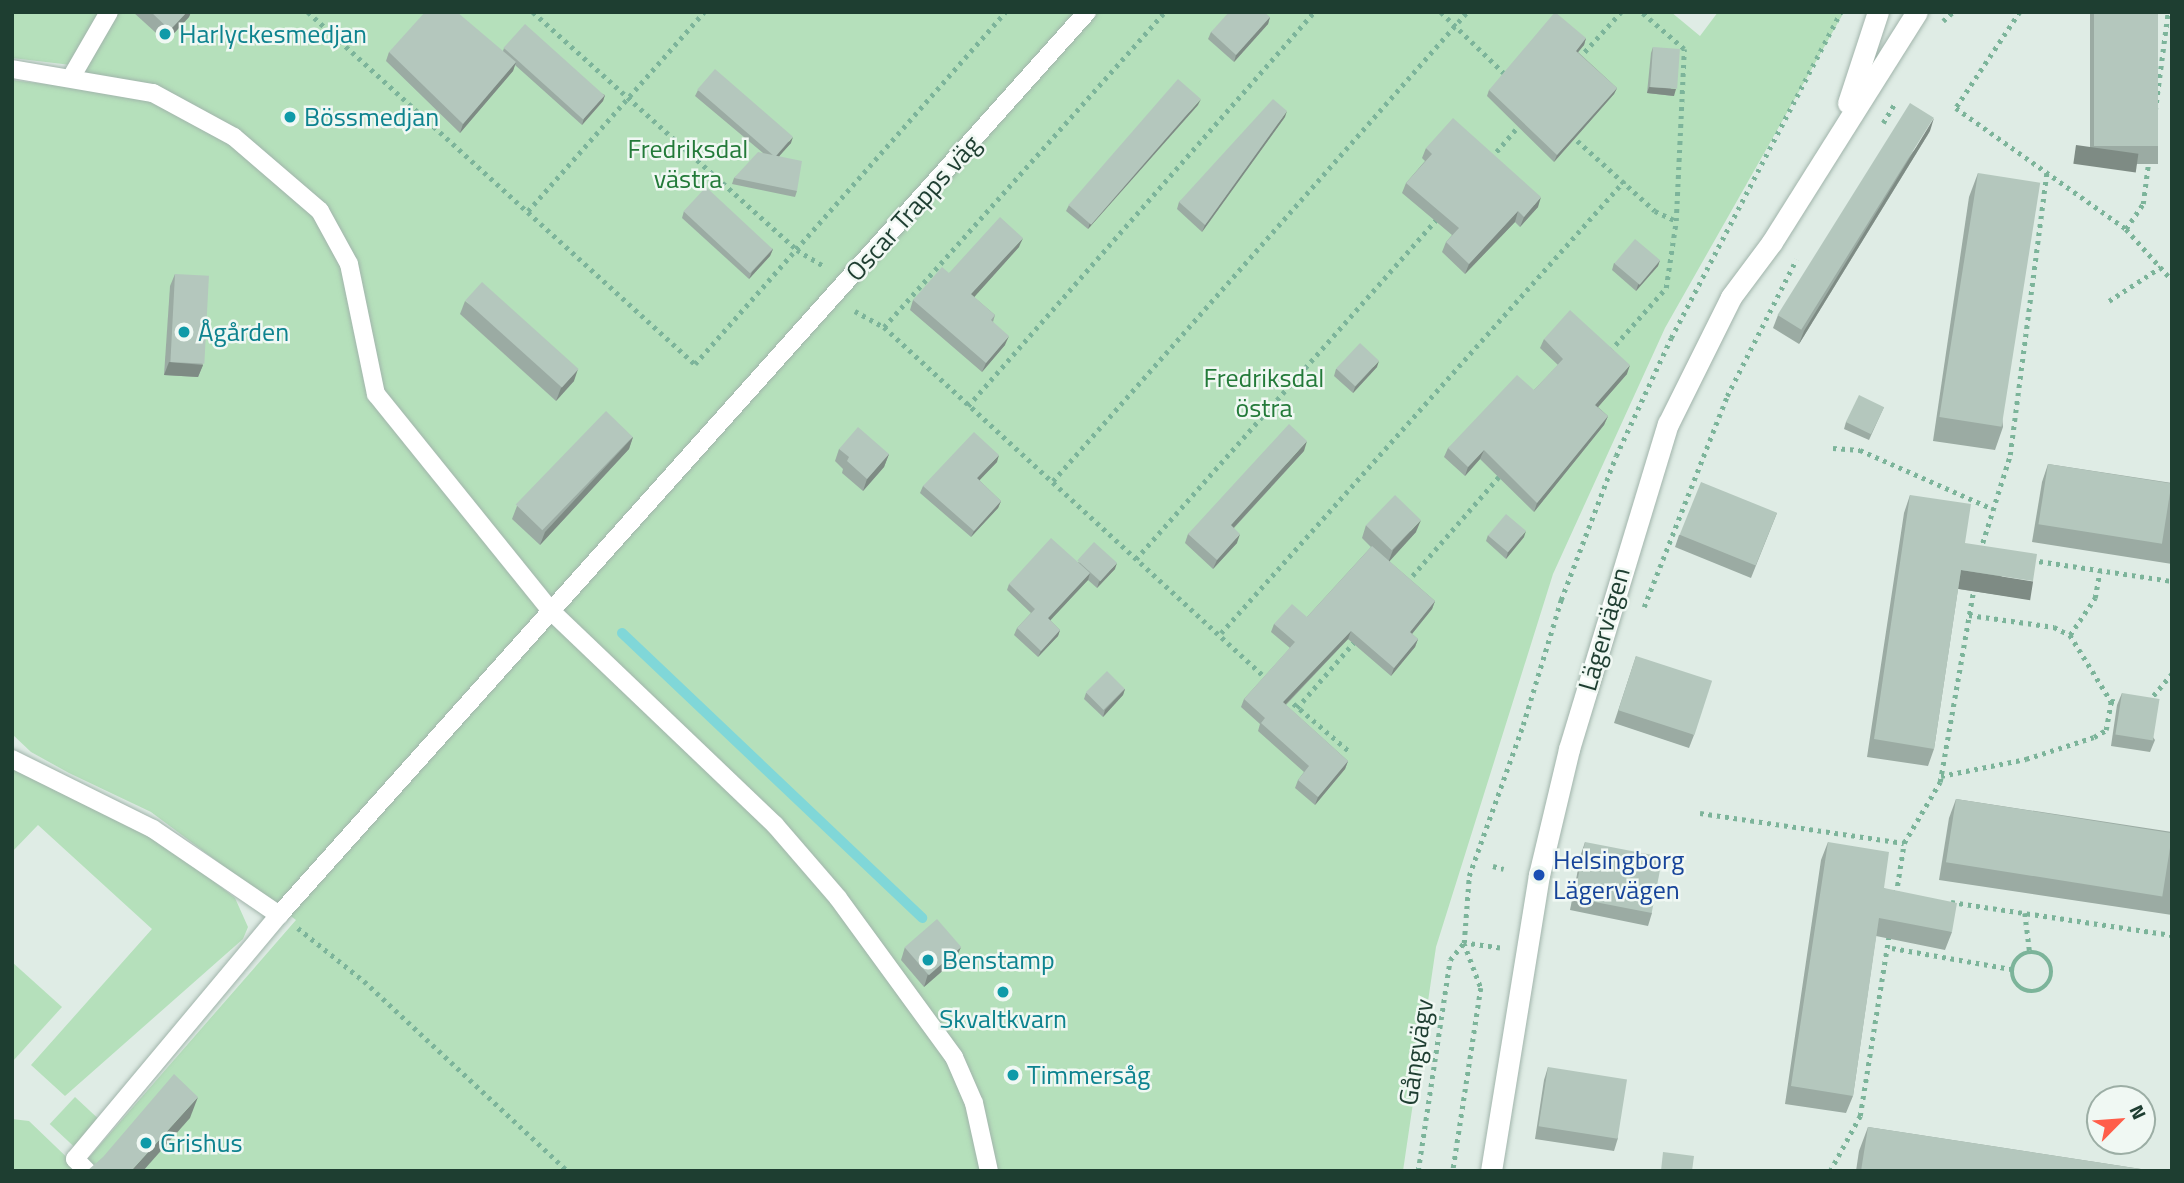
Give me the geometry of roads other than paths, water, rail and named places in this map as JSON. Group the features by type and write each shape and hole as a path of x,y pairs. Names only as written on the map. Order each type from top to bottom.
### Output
{"street":[{"name":"Lägervägen","path":"1839,132 1878,12"},
{"name":"Lägervägen","path":"1491,1171 1548,837 1572,736 1668,424 1731,297 1772,242 1917,12"}],"lane":[{"path":"72,76 109,12"},
{"name":"Oscar Trapps väg","path":"87,1171 75,1159 279,915 550,610 740,403 1087,12"},
{"path":"12,69 72,76 165,100 233,137 320,211 349,264 376,394 550,610 775,825 838,898 954,1057 977,1112 989,1171"},
{"path":"12,759 153,829 279,915"}],"waterway":[{"path":"622,633 922,918"}],"place":[{"name":"Harlyckesmedjan","path":"165,34"},
{"name":"Bössmedjan","path":"290,117"},
{"name":"Ågården","path":"184,332"},
{"name":"Helsingborg Lägervägen","path":"1539,875"},
{"name":"Benstamp","path":"928,960"},
{"name":"Skvaltkvarn","path":"1003,992"},
{"name":"Timmersåg","path":"1013,1075"},
{"name":"Grishus","path":"146,1143"}],"park label":[{"name":"Fredriksdal västra","path":"688,164"},
{"name":"Fredriksdal östra","path":"1264,393"}]}
